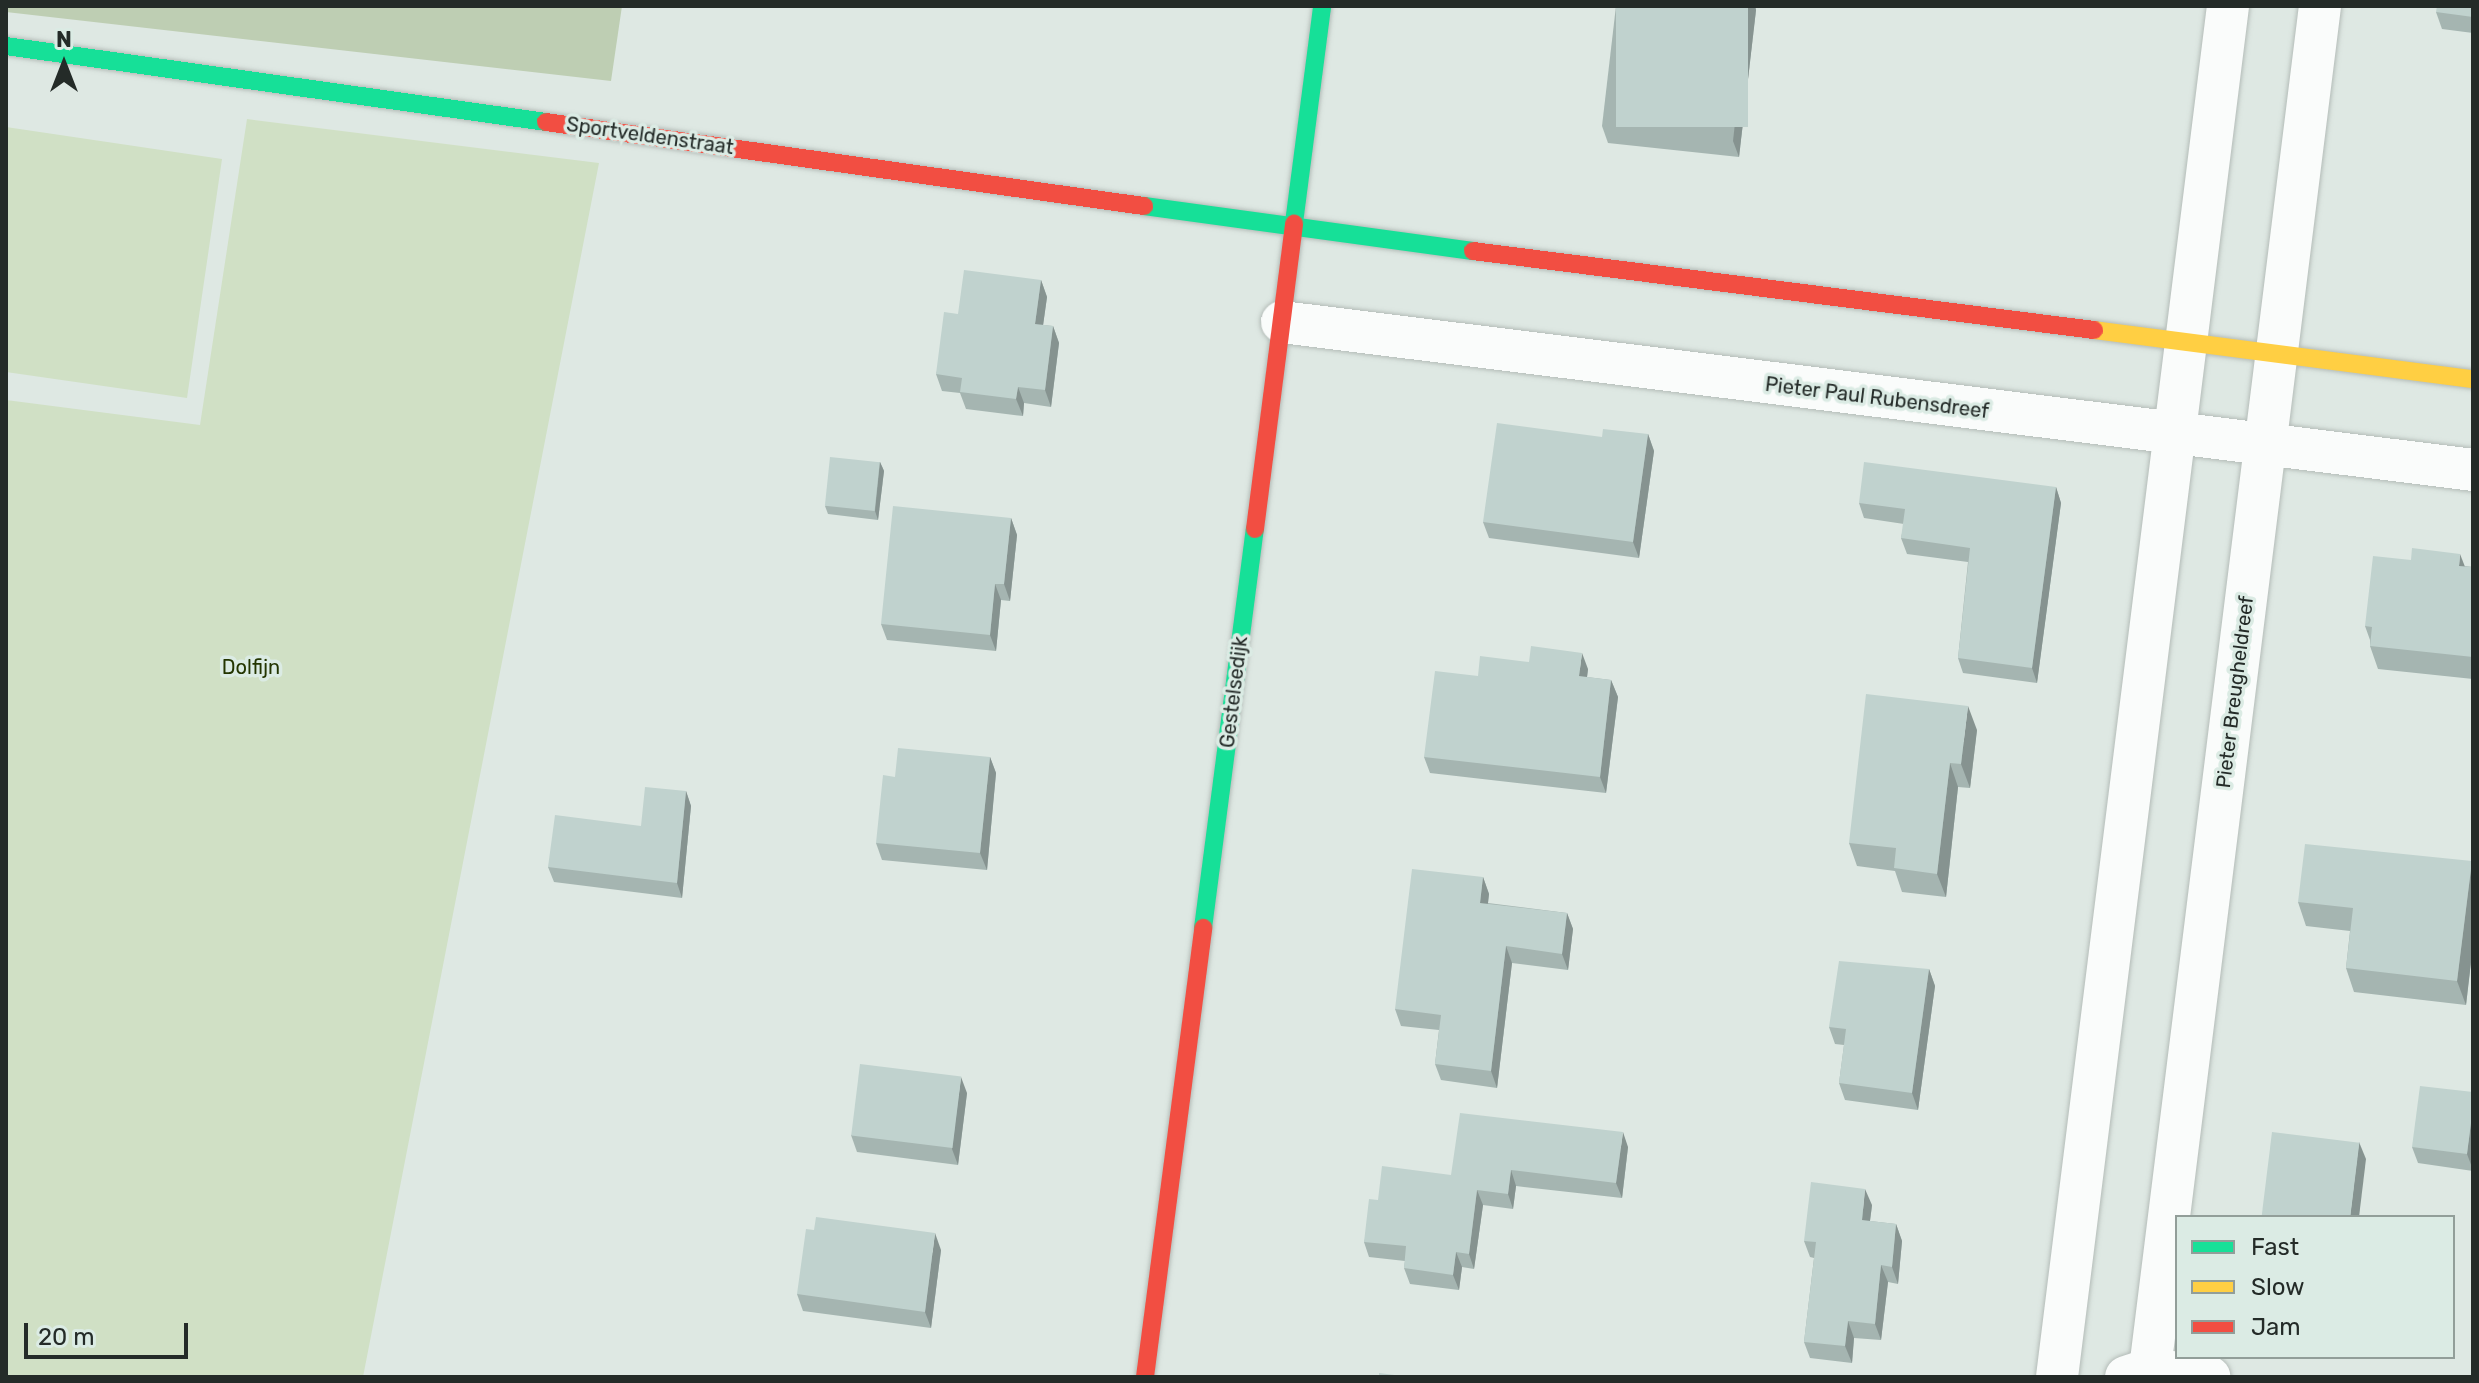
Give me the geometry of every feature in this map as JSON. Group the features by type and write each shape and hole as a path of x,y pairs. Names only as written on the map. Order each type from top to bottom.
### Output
{"street":[{"name":"Gestelsedijk","path":"1145,1377 1322,6"},
{"path":"2057,1377 2228,6"},
{"name":"Pieter Breugheldreef","path":"2142,1374 2266,446 2274,355 2320,6"},
{"name":"Sportveldenstraat","path":"6,46 1294,227"},
{"path":"1294,227 2473,379"},
{"name":"Pieter Paul Rubensdreef","path":"1282,322 2174,436 2473,470"},
{"path":"2142,1374 2209,1377"}],"green space":[{"path":"6,6 622,6 611,81 6,12"},
{"name":"Dolfijn","path":"247,119 599,163 363,1377 6,1377 6,400 200,425"},
{"path":"6,127 222,159 187,398 6,372"}],"building":[{"path":"1616,6 1748,6 1748,127 1616,127"},
{"path":"2437,6 2473,6 2473,17 2436,12"},
{"path":"964,270 1041,280 1035,324 1053,326 1045,390 1018,387 1016,399 960,392 962,378 936,374 944,312 958,314"},
{"path":"1497,423 1602,437 1603,429 1648,434 1633,542 1483,522"},
{"path":"830,457 880,462 875,511 825,506"},
{"path":"1864,462 2056,487 2032,668 1958,658 1970,548 1901,538 1905,509 1859,503"},
{"path":"893,506 1011,518 1004,584 995,584 990,635 881,624"},
{"path":"2412,548 2460,554 2459,566 2473,567 2473,657 2370,646 2372,627 2365,626 2373,556 2411,560"},
{"path":"1531,646 1582,653 1579,676 1611,680 1600,777 1424,757 1435,671 1478,676 1480,656 1529,662"},
{"path":"1866,694 1968,706 1961,764 1950,763 1937,874 1894,868 1896,848 1849,843"},
{"path":"898,748 990,757 980,853 876,843 883,775 895,777"},
{"path":"645,787 686,791 677,883 548,867 555,815 641,826"},
{"path":"2305,844 2472,861 2457,981 2346,968 2353,908 2298,902"},
{"path":"1412,869 1483,877 1480,903 1567,913 1562,954 1506,946 1491,1071 1435,1064 1441,1015 1395,1009"},
{"path":"1839,961 1929,969 1912,1093 1839,1083 1846,1029 1829,1027"},
{"path":"860,1064 961,1076 952,1148 851,1135"},
{"path":"2420,1086 2473,1092 2467,1154 2412,1147"},
{"path":"1460,1113 1623,1132 1616,1183 1511,1170 1508,1194 1477,1190 1469,1254 1456,1252 1453,1275 1404,1268 1406,1246 1364,1242 1369,1199 1378,1200 1382,1166 1451,1175"},
{"path":"2272,1132 2359,1143 2350,1215 2262,1215"},
{"path":"1811,1182 1865,1189 1862,1220 1896,1224 1892,1267 1881,1265 1875,1324 1848,1321 1845,1346 1804,1342 1816,1242 1804,1241"},
{"path":"816,1217 935,1233 925,1312 797,1294 806,1229 814,1230"},
{"path":"1379,1373 1410,1377 1379,1377"}],"traffic: fast":[{"path":"1294,223 1322,6"},
{"path":"6,46 546,122"},
{"path":"1144,206 1473,251"},
{"path":"1203,928 1255,529"}],"traffic: slow":[{"path":"2094,330 2473,379"}],"traffic: jam":[{"path":"546,122 1144,206"},
{"path":"1255,529 1294,223"},
{"path":"1473,251 2094,330"},
{"path":"1145,1377 1203,928"}]}
